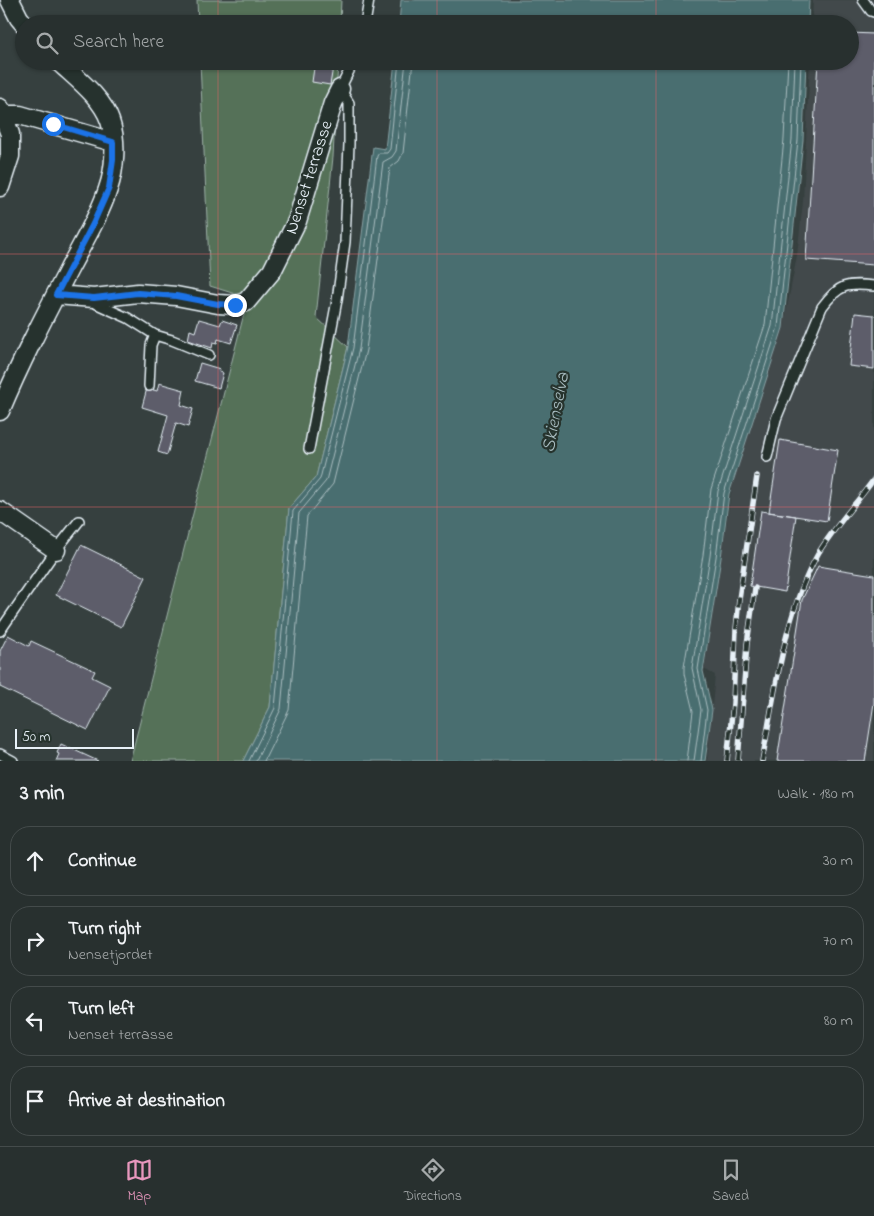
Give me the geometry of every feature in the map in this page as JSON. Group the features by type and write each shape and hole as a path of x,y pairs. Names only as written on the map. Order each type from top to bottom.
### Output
{"street":[{"path":"10,0 18,15"},
{"path":"0,411 109,188 113,160 110,121 90,91 68,70"},
{"name":"Nenset terrasse","path":"56,295 94,298 138,293 176,296 218,304 235,305 246,302 253,296 272,271 297,221 332,103 340,88"},
{"path":"0,187 10,156 10,134 2,112 20,115 113,142"},
{"path":"0,510 56,550"}],"lane":[{"path":"366,15 369,0"},
{"path":"863,0 870,11 874,12"},
{"path":"309,449 335,309 345,242 349,144 348,103 340,88 349,70"},
{"path":"767,457 776,419 822,307 833,292 852,284 874,286"},
{"path":"94,298 97,304 128,318 155,335 209,354"},
{"path":"149,386 151,345 155,335"},
{"path":"0,631 56,550 79,521"},
{"path":"0,754 13,761"}],"shaded area":[{"path":"813,0 874,0 874,761 707,761 715,675 704,669 754,343 776,346 784,323 797,256 803,202 810,70 859,70 859,15 812,15"}],"green space":[{"path":"197,0 341,0 340,15 198,15"},
{"path":"200,70 338,70 333,157 316,317 348,347 316,477 289,508 270,707 243,761 130,761 248,298 210,286"}],"water":[{"path":"401,0 809,0 808,15 400,15"},
{"name":"Skienselva","path":"394,70 806,70 803,140 783,328 729,494 703,671 712,710 705,761 243,761 270,707 289,508 316,477 348,347 373,147 385,149"}],"building":[{"path":"859,33 874,34 874,265 806,260 817,70 859,70"},
{"path":"314,70 332,70 330,85 312,82"},
{"path":"855,313 874,315 874,369 849,366"},
{"path":"199,319 220,325 222,320 237,325 231,343 218,339 217,343 213,342 212,348 188,340 190,330 195,332"},
{"path":"200,363 220,369 219,372 223,373 219,388 195,381"},
{"path":"159,383 184,390 181,405 193,409 188,427 176,423 167,455 158,452 168,415 142,407 147,388 157,391"},
{"path":"780,440 838,450 827,521 769,512"},
{"path":"761,511 796,516 785,592 750,586"},
{"path":"81,545 146,577 121,627 56,595"},
{"path":"818,566 874,575 874,703 865,761 777,761 802,600"},
{"path":"8,635 29,646 31,641 95,671 92,677 110,686 88,730 0,687 0,651"},
{"path":"61,744 98,761 56,761"}],"railway":[{"path":"727,761 733,703 739,599 757,476"},
{"path":"762,761 782,654 797,601 807,576 825,542 874,479"},
{"path":"738,761 747,644 755,588"}],"route":[{"path":"53,124 113,142 113,160 109,188 93,224 56,295 94,298 138,293 176,296 218,304 235,305"}]}
